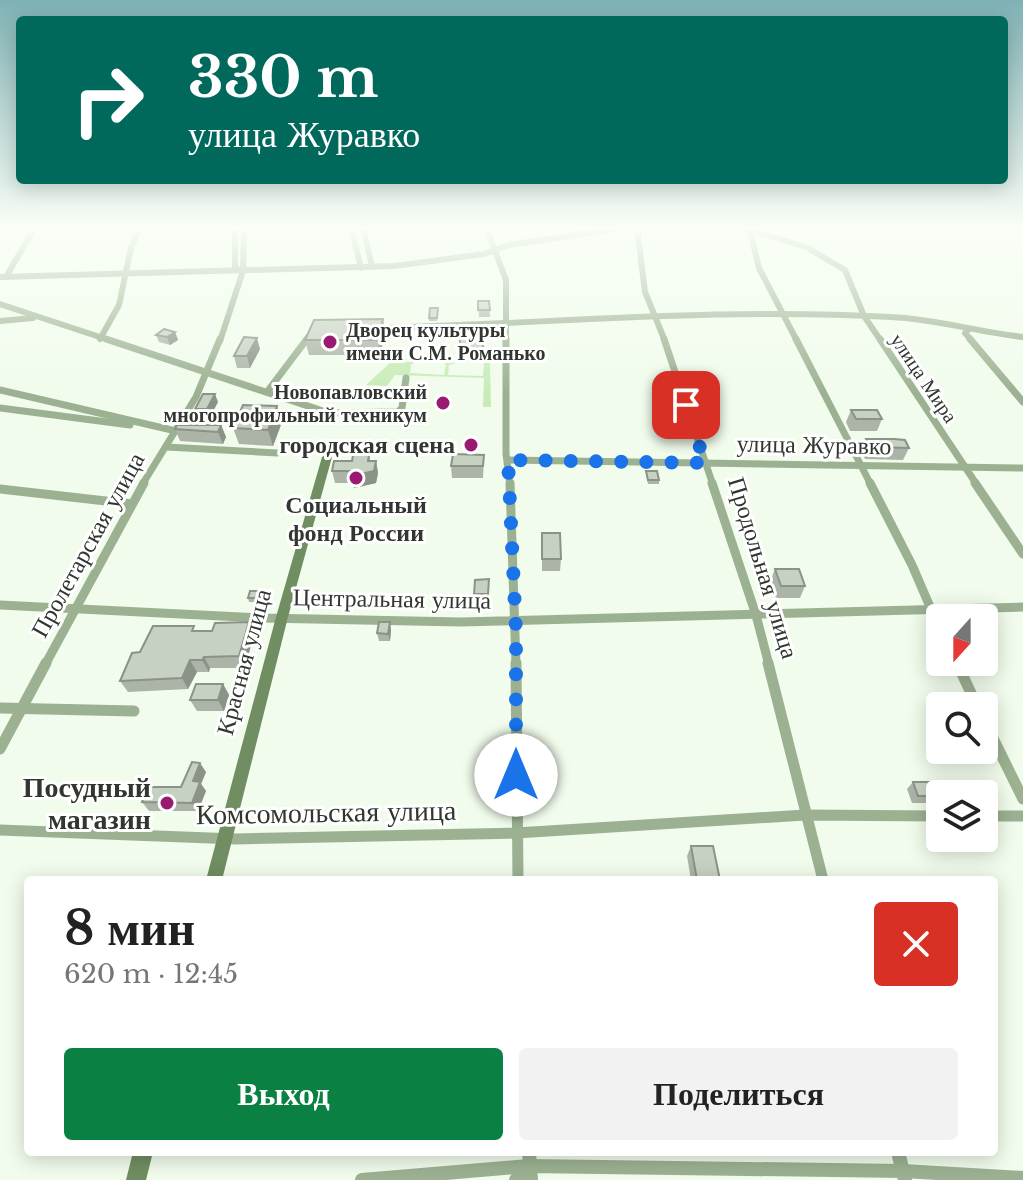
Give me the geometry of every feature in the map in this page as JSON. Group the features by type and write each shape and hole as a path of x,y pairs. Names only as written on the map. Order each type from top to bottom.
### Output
{"street":[{"path":"100,339 119,305 125,282"},
{"name":"Пролетарская улица","path":"0,749 132,504 208,372 239,282"},
{"path":"506,282 518,876"},
{"name":"Продольная улица","path":"644,282 756,615 822,876"},
{"path":"767,282 912,565 927,604"},
{"name":"улица Мира","path":"850,282 864,316 1023,554"},
{"path":"0,304 330,415 398,412 402,408 406,378"},
{"path":"362,329 657,318 864,316 919,319 957,327 966,332 1023,402"},
{"path":"0,321 37,317"},
{"path":"267,392 316,329"},
{"path":"966,332 1023,337"},
{"path":"0,390 176,431"},
{"path":"0,408 161,428"},
{"path":"166,447 277,453"},
{"name":"Красная улица","path":"215,876 327,457"},
{"name":"улица Журавко","path":"508,460 1023,468"},
{"path":"0,489 132,504"},
{"name":"Центральная улица","path":"0,605 282,617 515,621 756,615 926,606"},
{"name":"Центральная улица","path":"998,607 1023,607"},
{"path":"0,708 134,711"},
{"path":"998,748 1023,799"},
{"name":"Комсомольская улица","path":"0,830 225,839 516,833 805,815 926,816"},
{"path":"998,816 1023,816"},
{"path":"136,1180 142,1156"},
{"path":"899,1156 904,1176"},
{"path":"516,1180 530,1166"},
{"path":"362,1180 530,1166 1023,1178"}],"green space":[{"path":"391,362 415,362 411,365 410,373 444,375 446,365 443,362 456,363 449,365 448,375 483,376 484,363 490,363 491,407 483,407 484,378 395,375 387,386 366,385"}],"building":[{"path":"478,301 489,301 490,310 478,310"},
{"path":"430,308 438,308 437,318 429,318"},
{"path":"383,319 377,340 305,340 314,320"},
{"path":"483,324 483,348 461,349 458,325"},
{"path":"164,329 175,332 167,337 156,335"},
{"path":"244,337 257,338 247,356 234,356"},
{"path":"203,394 215,394 207,409 195,409"},
{"path":"243,405 277,406 268,430 233,428"},
{"path":"851,410 877,410 882,419 856,419"},
{"path":"177,425 221,425 218,432 175,429"},
{"path":"866,439 905,440 909,448 870,447"},
{"path":"453,454 484,455 483,466 451,466"},
{"path":"353,455 369,455 368,461 376,461 374,471 351,476 352,471 332,471 334,461 352,461"},
{"path":"646,471 657,471 659,480 648,480"},
{"path":"542,533 560,533 561,559 542,559"},
{"path":"775,569 799,569 805,586 781,586"},
{"path":"489,579 488,594 474,594 475,580"},
{"path":"250,591 260,591 258,598 248,598"},
{"path":"249,622 239,656 190,660 182,678 120,681 132,653 140,652 153,626 194,626 192,631 212,631 215,623"},
{"path":"379,622 390,622 388,634 377,633"},
{"path":"196,684 223,684 218,700 190,700"},
{"path":"192,762 200,763 193,781 200,782 192,803 142,802 148,787 181,787"},
{"path":"913,782 926,782 926,796 918,796"},
{"path":"691,846 713,846 719,876 696,876"}],"place":[{"name":"Дворец культуры имени С.М. Романько","path":"330,342"},
{"name":"Новопавловский многопрофильный техникум","path":"443,403"},
{"name":"городская сцена","path":"471,445"},
{"name":"Социальный фонд России","path":"356,478"},
{"name":"Посудный магазин","path":"167,803"}],"route":[{"path":"516,775 516,630 508,460 705,463 686,405"}]}
